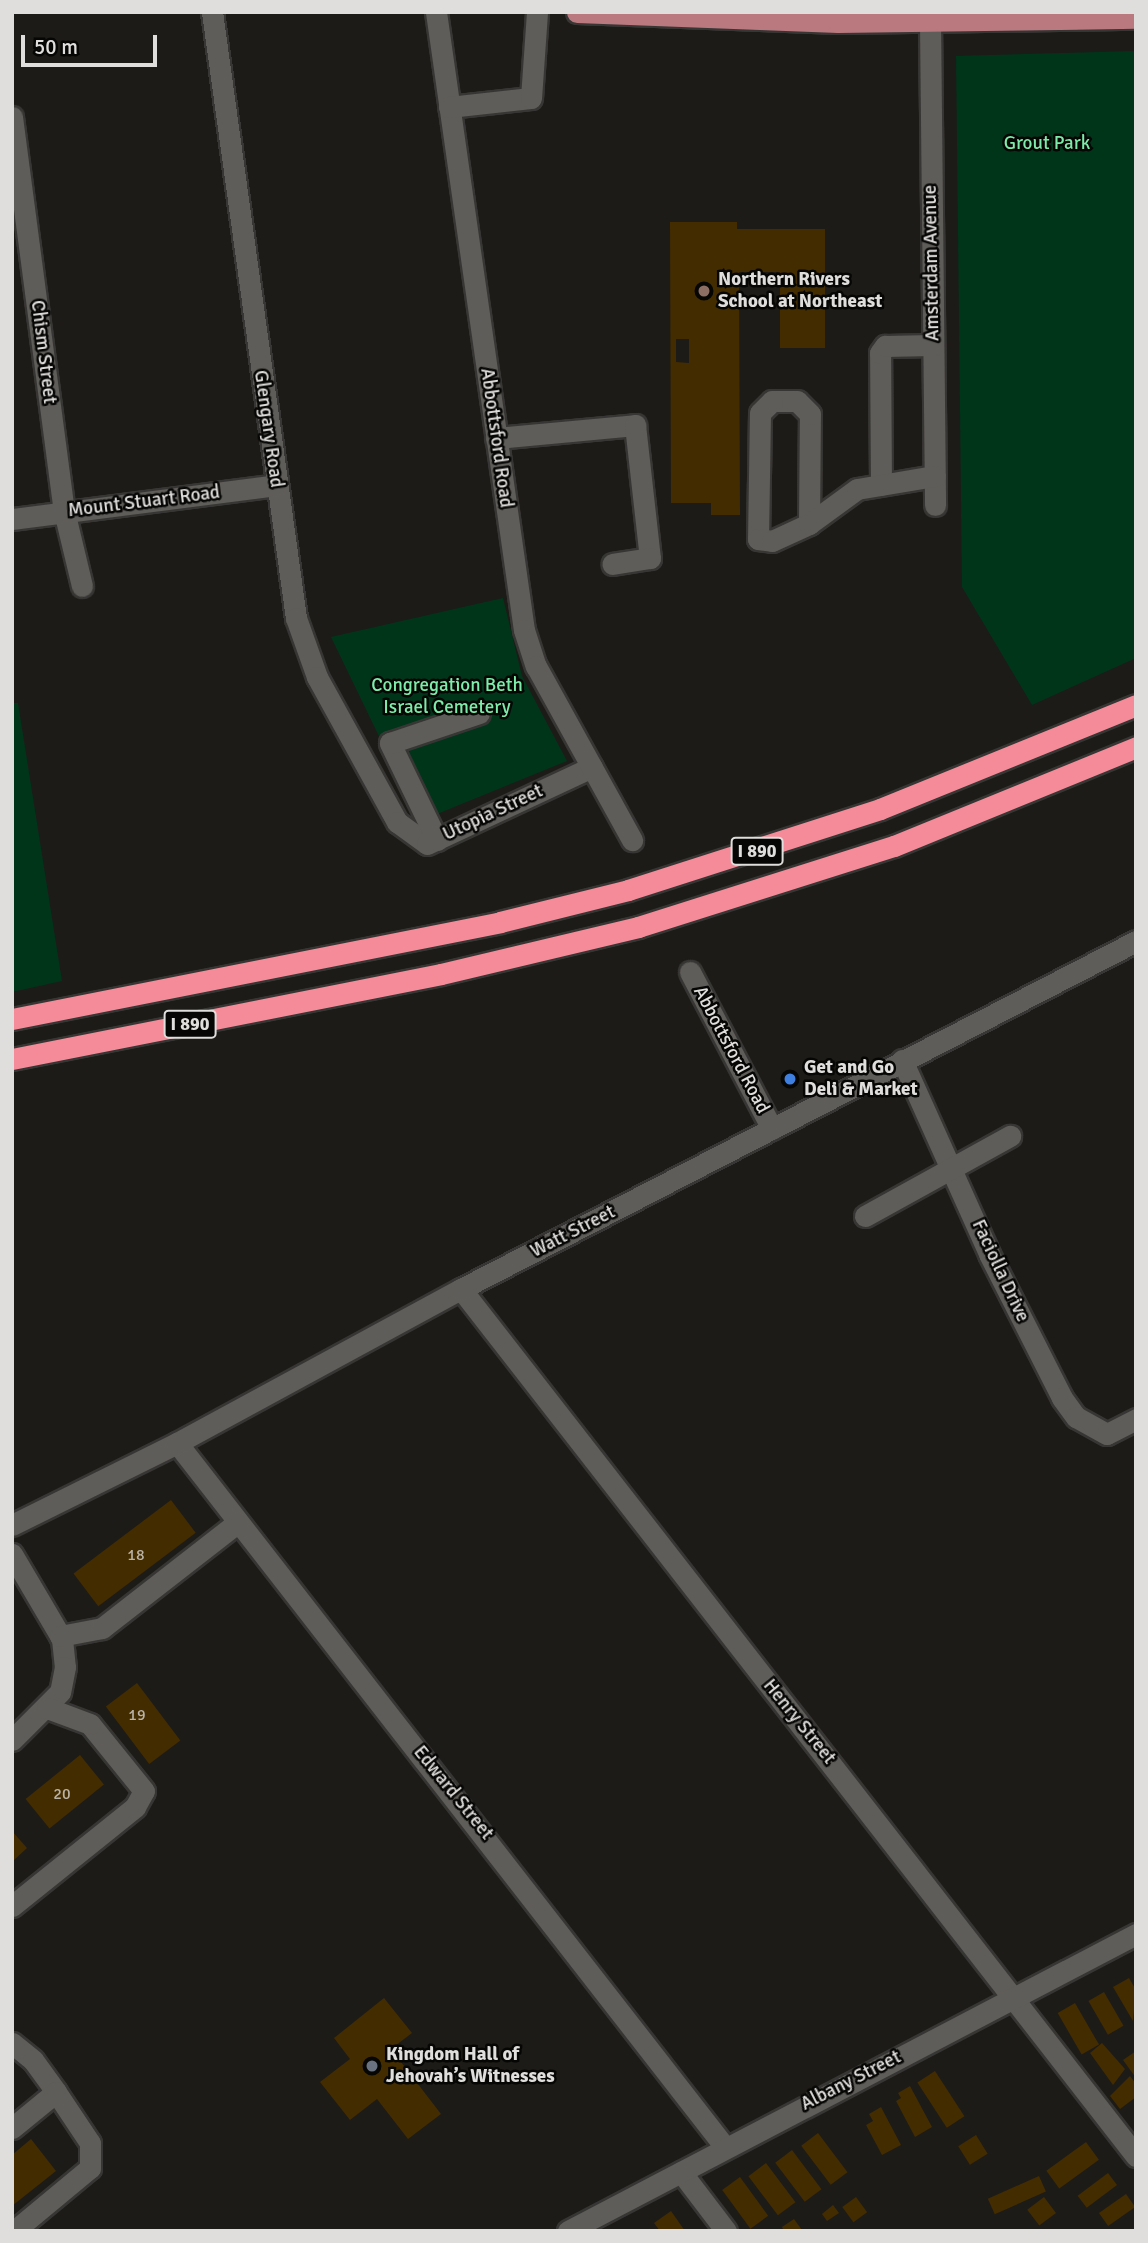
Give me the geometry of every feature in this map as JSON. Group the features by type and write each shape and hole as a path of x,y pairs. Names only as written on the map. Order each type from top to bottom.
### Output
{"highway":[{"name":"I 890","path":"12,1019 500,922 628,890 880,809 1136,705"},
{"name":"I 890","path":"12,1059 468,968 638,927 894,846 1136,747"}],"main road":[{"path":"577,12 930,21 1133,16"}],"street":[{"name":"Glengary Road","path":"212,12 296,618 317,677 397,822"},
{"name":"Abbottsford Road","path":"436,12 524,630 536,666 632,840"},
{"path":"449,107 531,98 537,12"},
{"name":"Amsterdam Avenue","path":"930,21 935,505"},
{"name":"Chism Street","path":"12,117 64,511 82,586"},
{"path":"881,485 880,353 885,346 933,345"},
{"path":"808,524 810,414 797,401 772,401 760,413 758,539 772,541 808,524 857,489 935,476"},
{"path":"496,438 635,425 650,558 611,564"},
{"name":"Mount Stuart Road","path":"12,519 276,485"},
{"path":"437,840 390,743 479,713"},
{"name":"Utopia Street","path":"397,822 427,844 592,767"},
{"name":"Watt Street","path":"12,1525 177,1443 461,1289 1136,941"},
{"name":"Abbottsford Road","path":"690,972 772,1129"},
{"name":"Faciolla Drive","path":"902,1060 953,1166 989,1254 1062,1398 1076,1417 1107,1434 1136,1419"},
{"path":"865,1216 1010,1136"},
{"name":"Henry Street","path":"461,1289 1136,2156"},
{"name":"Edward Street","path":"177,1443 724,2146"},
{"path":"60,1636 102,1628 238,1522"},
{"path":"12,1554 60,1636 65,1667 60,1692 47,1708 12,1740"},
{"path":"12,1906 135,1807 144,1791 90,1724 47,1708"},
{"name":"Albany Street","path":"568,2231 681,2172 724,2146 1136,1934"},
{"path":"12,2043 33,2060 90,2143 89,2168 14,2231"},
{"path":"12,2128 56,2092"},
{"path":"681,2172 726,2231"}],"green space":[{"name":"Grout Park","path":"1136,51 1136,658 1032,705 962,587 956,56"},
{"name":"Congregation Beth Israel Cemetery","path":"503,598 522,676 567,761 420,821 331,637"},
{"path":"12,703 18,703 62,981 12,992"}],"building":[{"path":"670,222 737,222 737,229 825,229 825,348 780,348 780,272 739,272 740,515 711,515 711,503 671,503","holes":["676,339 689,339 689,363 676,362"]},
{"path":"171,1500 196,1533 98,1606 74,1573"},
{"path":"137,1683 180,1741 149,1764 106,1706"},
{"path":"80,1755 104,1785 50,1829 26,1799"},
{"path":"12,1831 27,1848 12,1862"},
{"path":"1129,1978 1136,1990 1133,2021 1113,1987"},
{"path":"1104,1992 1124,2026 1108,2035 1088,2001"},
{"name":"Kingdom Hall of Jehovah’s Witnesses","path":"384,1998 412,2033 391,2049 441,2114 408,2139 377,2099 350,2120 320,2082 350,2059 334,2038"},
{"path":"1075,2003 1099,2045 1082,2055 1058,2013"},
{"path":"1102,2043 1125,2069 1113,2085 1090,2053"},
{"path":"1136,2051 1136,2078 1123,2060"},
{"path":"935,2071 964,2116 947,2128 917,2082"},
{"path":"1130,2076 1136,2084 1136,2097 1120,2109 1110,2096"},
{"path":"910,2086 932,2127 915,2137 896,2101 901,2098 898,2093"},
{"path":"881,2107 901,2145 882,2155 866,2125 873,2121 869,2114"},
{"path":"818,2133 847,2172 831,2185 801,2146"},
{"path":"976,2135 988,2154 970,2165 958,2146"},
{"path":"31,2139 56,2171 12,2206 12,2155"},
{"path":"1086,2142 1099,2160 1059,2189 1046,2171"},
{"path":"792,2150 821,2189 805,2202 775,2163"},
{"path":"766,2163 795,2202 778,2215 748,2176"},
{"path":"1108,2173 1117,2185 1087,2208 1078,2196"},
{"path":"1039,2176 1046,2192 995,2214 988,2199"},
{"path":"740,2177 768,2216 750,2229 722,2190"},
{"path":"1126,2194 1135,2207 1108,2226 1099,2213"},
{"path":"856,2197 867,2212 853,2222 842,2207"},
{"path":"1044,2197 1056,2213 1039,2226 1027,2210"},
{"path":"833,2205 839,2213 827,2221 822,2214"},
{"path":"671,2211 685,2231 660,2231 654,2223"},
{"path":"794,2219 802,2230 784,2231 782,2227"}],"place":[{"name":"Northern Rivers School at Northeast","path":"704,291"},
{"name":"Get and Go Deli & Market","path":"790,1079"},
{"name":"Kingdom Hall of Jehovah’s Witnesses","path":"372,2066"}]}
